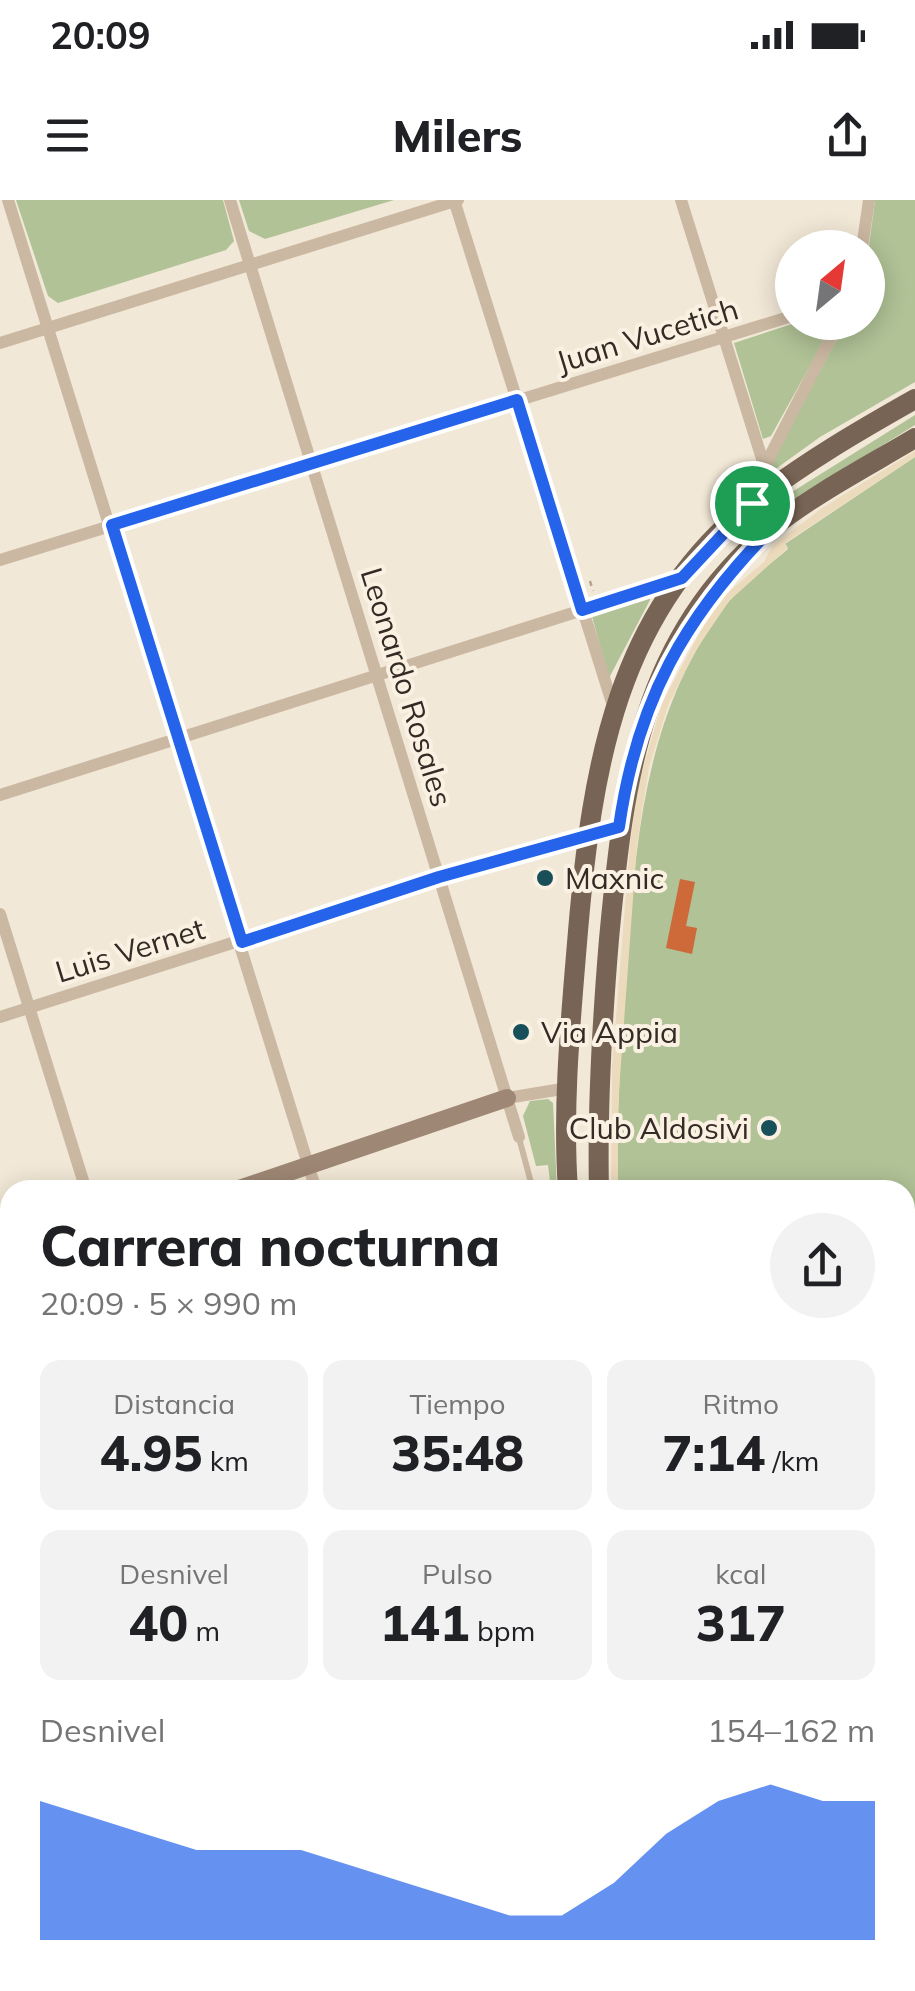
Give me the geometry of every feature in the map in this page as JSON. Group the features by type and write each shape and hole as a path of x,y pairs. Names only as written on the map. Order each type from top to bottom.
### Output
{"main road":[{"path":"568,1180 568,1088 587,834 613,706 644,639 682,578 752,503 810,462 915,399"},
{"path":"599,1180 602,1032 619,827 638,734 662,673 715,590 773,527 915,438"}],"street":[{"path":"8,200 242,942 313,1180"},
{"name":"Leonardo Rosales","path":"230,200 518,1137"},
{"path":"0,343 456,200 613,706"},
{"path":"681,200 763,462"},
{"path":"864,230 868,200"},
{"name":"Juan Vucetich","path":"0,560 775,322"},
{"path":"773,527 752,503 763,462 829,340"},
{"path":"0,795 682,578"},
{"name":"Luis Vernet","path":"0,1017 439,877 619,827"},
{"path":"0,914 83,1180"},
{"path":"267,1180 507,1098 568,1088"}],"lane":[{"name":"Leonardo Rosales","path":"518,1137 530,1180"}],"path":[{"path":"590,581 593,591"}],"green space":[{"path":"16,200 223,200 234,241 226,250 58,303 48,296"},
{"path":"239,200 394,200 265,239 249,231"},
{"path":"875,200 915,200 915,382 820,437 770,473 768,464 837,340 885,340 885,230 871,230"},
{"path":"775,330 775,340 824,340 771,436 763,439 734,343"},
{"path":"915,415 915,425 788,504 783,502 784,497"},
{"name":"Club Aldosivi","path":"915,457 915,1180 618,1180 622,1030 632,902 652,768 680,683 701,643 727,604 788,549 785,544"},
{"path":"651,592 650,600 609,678 591,613"},
{"path":"548,1099 553,1103 557,1180 550,1180 548,1165 536,1166 523,1116 530,1101"}],"shaded area":[{"path":"915,451 915,457 785,543 788,548 729,601 694,653 668,706 649,767 637,844 618,1104 618,1180 611,1180 612,1066 630,844 638,785 662,703 708,617 726,594 764,562 772,546 822,508"}],"building":[{"path":"680,879 695,882 686,926 697,928 692,954 666,948"}],"place":[{"name":"Maxnic","path":"545,878"},
{"name":"Via Appia","path":"521,1032"},
{"name":"Club Aldosivi","path":"769,1128"}],"route":[{"path":"517,400 582,610 682,578 752,503 773,527 715,590 662,673 638,734 619,827 439,877 242,942 112,525 517,400"}]}
